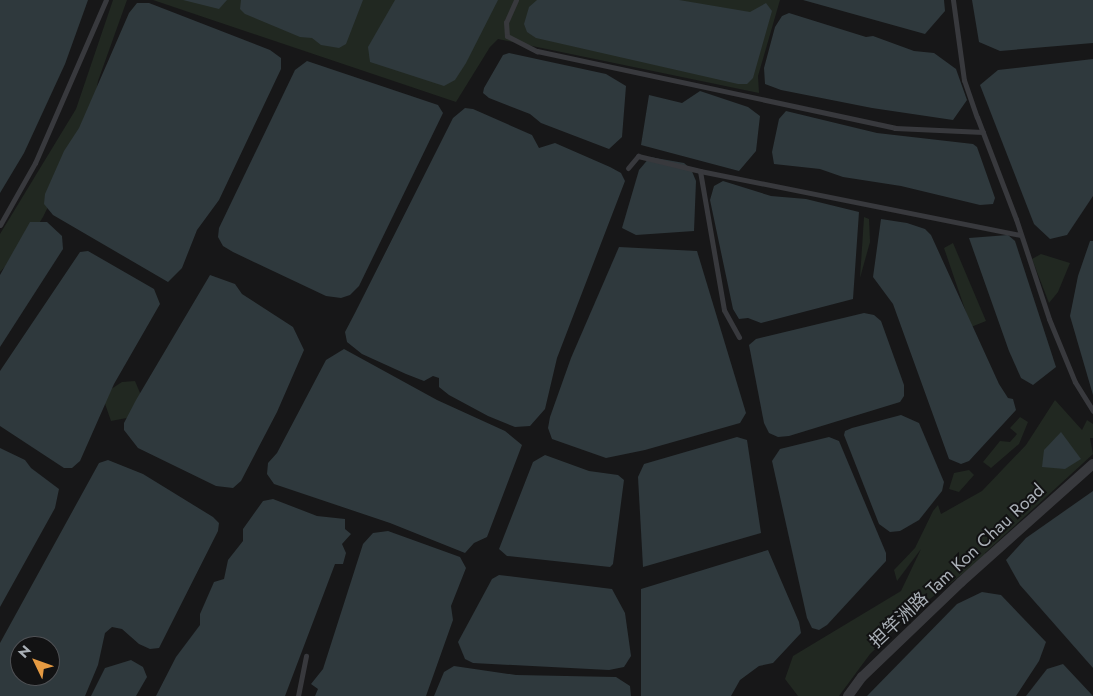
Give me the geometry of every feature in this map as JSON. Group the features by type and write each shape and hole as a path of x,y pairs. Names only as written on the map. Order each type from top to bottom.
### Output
{"street":[{"name":"担竿洲路 Tam Kon Chau Road","path":"848,696 862,676 961,582 1093,464"}],"lane":[{"path":"0,225 35,164 106,0"},
{"path":"516,0 506,22 507,36 537,50 895,128 983,132"},
{"path":"953,0 964,80 1021,235 1049,319 1075,382 1093,411"},
{"path":"628,168 638,156 700,171 766,182 1021,235"},
{"path":"700,171 724,310 739,337"},
{"path":"298,696 306,656"}],"shaded area":[{"path":"0,0 88,0 65,64 24,153 0,193"},
{"path":"113,0 127,0 98,81 91,120 43,217 27,243 0,272 0,234 76,109"},
{"path":"153,0 780,0 758,76 759,93 498,39 490,47 456,102"},
{"path":"183,0 227,0 219,9"},
{"path":"241,0 363,0 346,44 339,48 321,45 312,38 300,37 245,14 240,9"},
{"path":"395,0 498,0 466,63 455,80 444,86 370,62 368,47"},
{"path":"537,0 679,0 750,12 766,3 772,11 753,78 747,84 738,84 536,38 527,32 524,24 529,7"},
{"path":"803,0 944,0 945,11 925,34"},
{"path":"972,0 1093,0 1093,43 1000,51 979,42"},
{"path":"137,3 149,3 270,50 281,58 281,69 219,200 197,230 182,268 168,282 53,215 44,204 45,194 64,151 79,128 129,13"},
{"path":"789,13 866,37 873,36 914,51 934,53 956,69 967,100 953,120 872,108 781,90 765,84 764,68 775,27 782,16"},
{"path":"509,53 606,74 626,86 622,137 609,149 541,123 530,114 489,98 483,93 484,88 503,55"},
{"path":"1093,59 1093,196 1067,235 1050,239 1034,224 980,85 998,70"},
{"path":"307,61 438,105 443,113 359,286 350,295 341,298 326,296 233,252 223,246 218,237 219,228 295,70"},
{"path":"700,91 748,107 760,116 756,151 739,171 641,145 649,95 682,103"},
{"path":"465,108 473,109 532,135 539,148 555,143 610,167 621,173 625,181 557,358 545,409 530,426 515,427 488,416 449,395 439,387 439,378 433,376 424,381 406,374 362,354 347,342 345,332 453,118"},
{"path":"786,111 877,133 973,144 977,147 995,198 993,204 980,205 901,186 843,177 820,169 774,164 772,152 779,119"},
{"path":"650,157 684,163 691,169 696,181 694,231 636,235 622,228 639,170"},
{"path":"723,181 771,196 806,199 859,212 853,299 761,323 748,318 739,319 733,309 710,200 714,186"},
{"path":"864,217 869,219 870,242 860,278"},
{"path":"881,219 907,223 925,229 931,235 999,384 1008,398 1013,399 1016,410 969,461 961,464 949,459 893,304 873,277"},
{"path":"30,222 47,222 62,236 63,249 0,347 0,275"},
{"path":"1008,235 1015,241 1056,367 1033,385 1021,378 1009,351 969,238"},
{"path":"1090,241 1093,241 1093,395 1070,316 1078,276"},
{"path":"953,243 986,321 971,327 944,248"},
{"path":"619,247 697,251 746,413 740,423 645,450 606,458 552,439 548,428 550,417 571,358"},
{"path":"88,251 154,289 160,304 114,384 80,461 72,468 64,468 0,426 0,371 80,252"},
{"path":"1041,254 1070,263 1058,292 1049,303 1032,259"},
{"path":"210,275 235,284 242,294 293,327 304,350 277,412 241,481 233,488 216,486 138,448 124,430 124,423 136,400"},
{"path":"864,313 874,315 881,321 904,385 904,396 900,402 789,436 778,437 769,433 764,423 749,345 756,339"},
{"path":"344,349 437,400 505,431 522,445 487,537 474,543 465,553 390,523 274,484 267,474 268,463 277,453 326,360"},
{"path":"135,381 143,400 137,416 111,421 102,395 122,382"},
{"path":"1055,400 1082,430 1087,420 1093,424 1093,438 1090,438 1093,454 985,553 986,556 918,608 870,654 839,696 798,696 785,679 793,656 901,591 921,549 897,581 894,570 915,548 933,511 938,505 941,514 982,491 1026,445"},
{"path":"901,415 919,423 944,482 942,491 919,520 900,531 890,532 879,524 844,435 845,431 852,428"},
{"path":"1020,417 1028,422 1019,444 991,468 983,462 1000,441 1010,442 1017,434 1010,428"},
{"path":"1061,432 1081,459 1065,469 1042,467 1044,450"},
{"path":"737,437 747,440 761,533 643,567 638,477 644,464"},
{"path":"829,437 839,441 886,553 886,561 827,625 819,630 812,628 807,618 772,461 780,449"},
{"path":"0,448 25,460 31,468 59,489 55,508 0,607"},
{"path":"545,455 589,471 618,475 624,480 613,564 610,567 507,556 499,549 533,462"},
{"path":"108,460 143,474 213,517 219,523 218,531 159,648 150,649 139,644 122,629 112,627 105,633 98,665 85,696 0,696 0,643 99,463"},
{"path":"969,470 974,475 959,492 949,489 954,473"},
{"path":"1093,491 1093,668 1020,585 1006,560 1026,538"},
{"path":"273,499 317,516 345,519 345,529 351,534 342,544 346,553 343,564 335,564 285,696 156,696 176,657 200,625 200,614 214,582 224,579 228,560 243,541 243,529 263,501"},
{"path":"388,531 460,557 466,568 451,606 453,620 426,696 315,696 318,689 311,684 323,669 363,544 373,533"},
{"path":"768,550 799,622 801,633 773,663 759,666 740,680 731,696 641,696 641,589"},
{"path":"499,575 612,589 625,613 631,656 624,667 609,670 473,663 465,659 458,642 492,579"},
{"path":"982,592 1001,595 1046,642 1039,661 1016,696 867,696 957,604"},
{"path":"131,660 143,667 147,677 136,696 91,696 105,668"},
{"path":"1063,664 1093,696 1026,696 1047,669"},
{"path":"454,666 516,675 616,677 630,686 631,696 434,696 444,672"}]}
